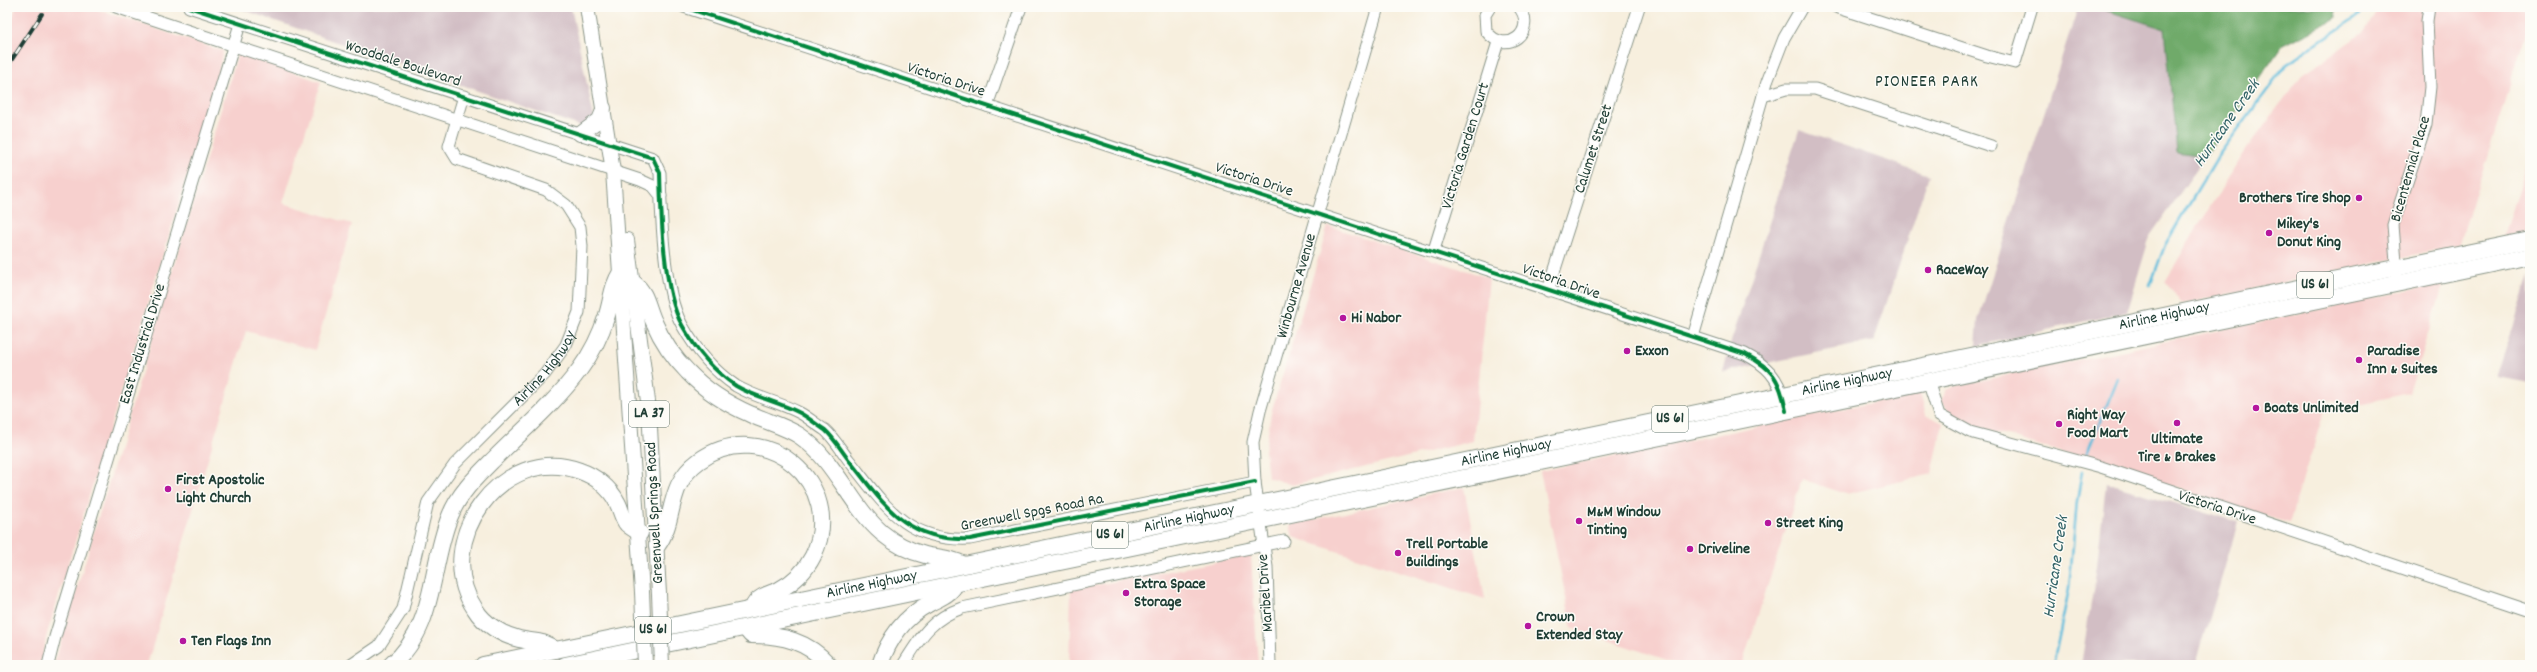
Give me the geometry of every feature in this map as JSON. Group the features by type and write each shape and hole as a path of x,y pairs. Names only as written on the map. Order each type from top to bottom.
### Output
{"highway":[{"name":"Airline Highway","path":"2397,276 2530,240"},
{"name":"Airline Highway","path":"1784,403 1928,381 2094,339 2323,291 2397,276 2530,256"},
{"path":"391,665 412,642 423,622 444,533 455,504 477,477 581,369 599,335 607,314 613,284 621,272"},
{"path":"634,283 643,290 654,323 667,347 702,386 733,406 790,430 807,442 823,458 869,520 890,539 917,553 951,558 964,565"},
{"name":"Airline Highway","path":"483,665 1257,504 1511,460 1784,403 1929,365 2094,339"},
{"path":"1928,381 1929,365"},
{"path":"657,546 666,534 672,502 678,485 690,468 706,456 730,447 752,446 768,449 789,460 803,473 814,490 820,514 820,536 814,555 804,570 784,586 757,600 751,609"},
{"name":"Airline Highway","path":"565,665 1259,522 1511,460"},
{"path":"556,650 544,642 519,639 502,633 484,620 471,603 463,576 463,546 468,529 480,505 494,490 511,477 542,466 560,466 581,471 601,483 616,500 627,524 640,533"},
{"path":"880,665 890,640 908,619 929,603 949,594 956,584"},
{"path":"745,628 751,635 779,636 799,642 818,653 829,665"}],"main road":[{"name":"Greenwell Springs Road","path":"587,7 634,283 649,409 662,665"},
{"path":"580,134 599,120 604,108"},
{"name":"Greenwell Springs Road","path":"614,171 640,533 645,665"}],"street":[{"path":"116,7 614,171 653,186 661,196"},
{"name":"Wooddale Boulevard","path":"189,7 610,144"},
{"name":"Victoria Drive","path":"684,7 1434,250 1548,291 1745,354 1763,364 1776,377 1784,403"},
{"path":"987,106 1021,7"},
{"name":"Winbourne Avenue","path":"1259,522 1254,482 1253,442 1260,411 1378,7"},
{"path":"1490,7 1485,15 1484,23 1486,31 1498,42 1506,43 1520,35 1525,20 1519,7"},
{"name":"Calumet Street","path":"1548,291 1639,7"},
{"path":"1693,337 1763,96 1784,38 1802,7"},
{"path":"1836,7 1987,56 2015,63 2032,7"},
{"name":"Bicentennial Place","path":"2397,276 2393,226 2426,124 2430,86 2427,21 2429,7"},
{"name":"East Industrial Drive","path":"48,665 55,637 240,24"},
{"name":"Victoria Garden Court","path":"1434,250 1498,42"},
{"path":"1763,96 1786,89 1815,88 1991,146"},
{"name":"Airline Highway","path":"351,665 379,646 403,609 428,502 455,464 545,374 566,346 579,312 582,246 580,227 566,205 546,190 458,159 449,146 456,118 464,96"},
{"name":"Greenwell Spgs Road Ra","path":"610,144 653,158 660,173 669,284 681,323 697,350 714,368 737,386 800,413 827,432 884,505 905,523 925,534 946,540 970,539 1254,482"},
{"name":"Victoria Drive","path":"1928,381 1939,415 1970,432 2101,467 2530,611"},
{"name":"Maribel Drive","path":"1259,522 1266,567 1270,665"},
{"path":"903,665 926,628 948,612 1284,541"}],"shaded area":[{"path":"16,7 90,7 223,51 216,81 47,634 40,665 7,665 7,34"},
{"path":"235,7 571,7 597,132"},
{"path":"2078,7 2095,7 2166,29 2177,152 2206,156 2150,236 2127,312 1976,346 1978,320"},
{"path":"2378,7 2530,7 2530,21 2459,245 2182,304 2165,282 2197,227 2252,141 2303,74 2364,32 2378,10"},
{"path":"238,53 321,82 283,203 352,224 315,350 246,331 147,665 54,665"},
{"path":"1799,130 1929,175 1874,341 1723,372 1731,342"},
{"path":"2530,155 2530,231 2504,237"},
{"path":"1328,226 1489,278 1473,441 1292,485 1268,477 1265,451 1271,413"},
{"path":"2530,276 2530,383 2496,377"},
{"path":"2444,283 2409,393 2354,405 2328,400 2289,523 1979,427 1951,414 1941,401 1946,390 1955,386"},
{"path":"1920,393 1926,415 1943,423 1932,474 1846,494 1802,479 1742,665 1682,665 1572,628 1540,471"},
{"path":"2106,483 2238,522 2196,665 2081,665 2097,566"},
{"path":"1464,487 1485,599 1293,537 1290,525"},
{"path":"1251,555 1258,665 1069,665 1071,590"}],"green space":[{"path":"2095,7 2335,7 2336,18 2282,46 2206,156 2177,152 2165,29"}],"waterway":[{"name":"Hurricane Creek","path":"2150,286 2165,245 2218,156 2286,65 2359,15 2358,7"},
{"name":"Hurricane Creek","path":"2085,458 2118,378"},
{"name":"Hurricane Creek","path":"2053,665 2069,589 2077,502 2082,471"}],"railway":[{"path":"7,67 42,14"}],"cycle path":[{"path":"189,7 653,158 660,173 662,230 671,293 682,325 693,343 705,359 727,380 736,386 752,394 792,409 825,430 885,505 912,527 929,534 948,538 970,539 1255,482"},
{"path":"684,7 1745,354 1755,359 1774,376 1781,391 1786,411"}],"place":[{"name":"Brothers Tire Shop","path":"2359,198"},
{"name":"Mikey's Donut King","path":"2269,233"},
{"name":"RaceWay","path":"1928,270"},
{"name":"Hi Nabor","path":"1343,318"},
{"name":"Exxon","path":"1627,351"},
{"name":"Paradise Inn & Suites","path":"2359,360"},
{"name":"Boats Unlimited","path":"2256,408"},
{"name":"Ultimate Tire & Brakes","path":"2177,423"},
{"name":"Right Way Food Mart","path":"2059,424"},
{"name":"First Apostolic Light Church","path":"168,489"},
{"name":"M&M Window Tinting","path":"1579,521"},
{"name":"Street King","path":"1768,523"},
{"name":"Driveline","path":"1690,549"},
{"name":"Trell Portable Buildings","path":"1398,553"},
{"name":"Extra Space Storage","path":"1126,593"},
{"name":"Crown Extended Stay","path":"1528,626"},
{"name":"Ten Flags Inn","path":"183,641"}],"district":[{"name":"PIONEER PARK","path":"1927,83"}]}
